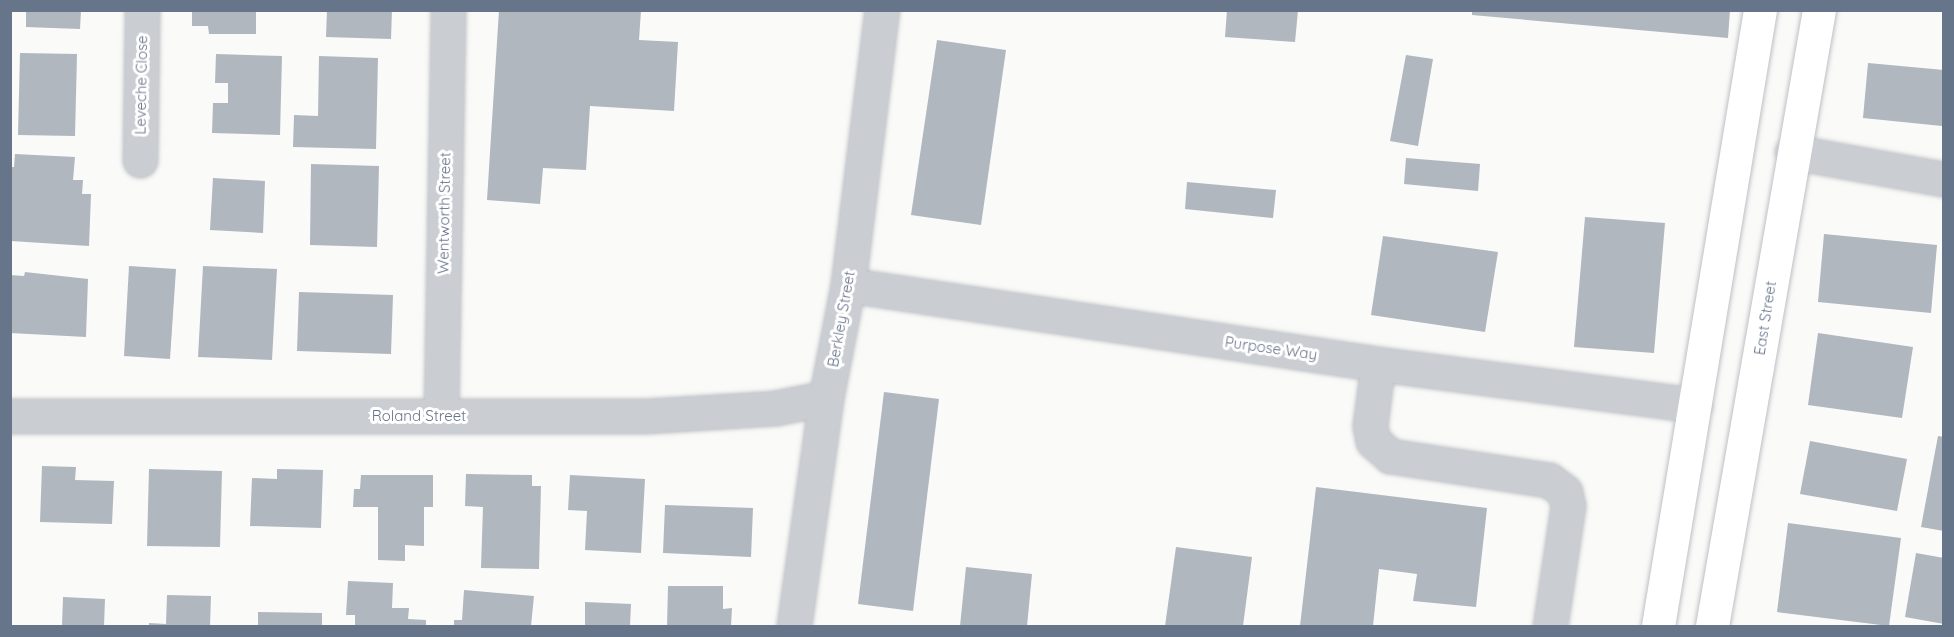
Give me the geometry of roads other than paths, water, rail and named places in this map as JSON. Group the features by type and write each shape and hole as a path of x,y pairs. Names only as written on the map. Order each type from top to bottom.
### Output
{"main road":[{"path":"1658,627 1761,10"},
{"name":"East Street","path":"1712,627 1792,152 1819,10"}],"street":[{"name":"Leveche Close","path":"140,160 142,10"},
{"name":"Wentworth Street","path":"441,416 448,10"},
{"name":"Berkley Street","path":"794,627 826,398 848,285 882,10"},
{"path":"1792,152 1944,179"},
{"name":"Purpose Way","path":"848,285 1378,364 1695,405"},
{"path":"1378,364 1370,426 1373,441 1390,456 1549,480 1565,492 1568,506 1550,627"},
{"name":"Roland Street","path":"10,416 441,416 726,413 826,398"}]}
